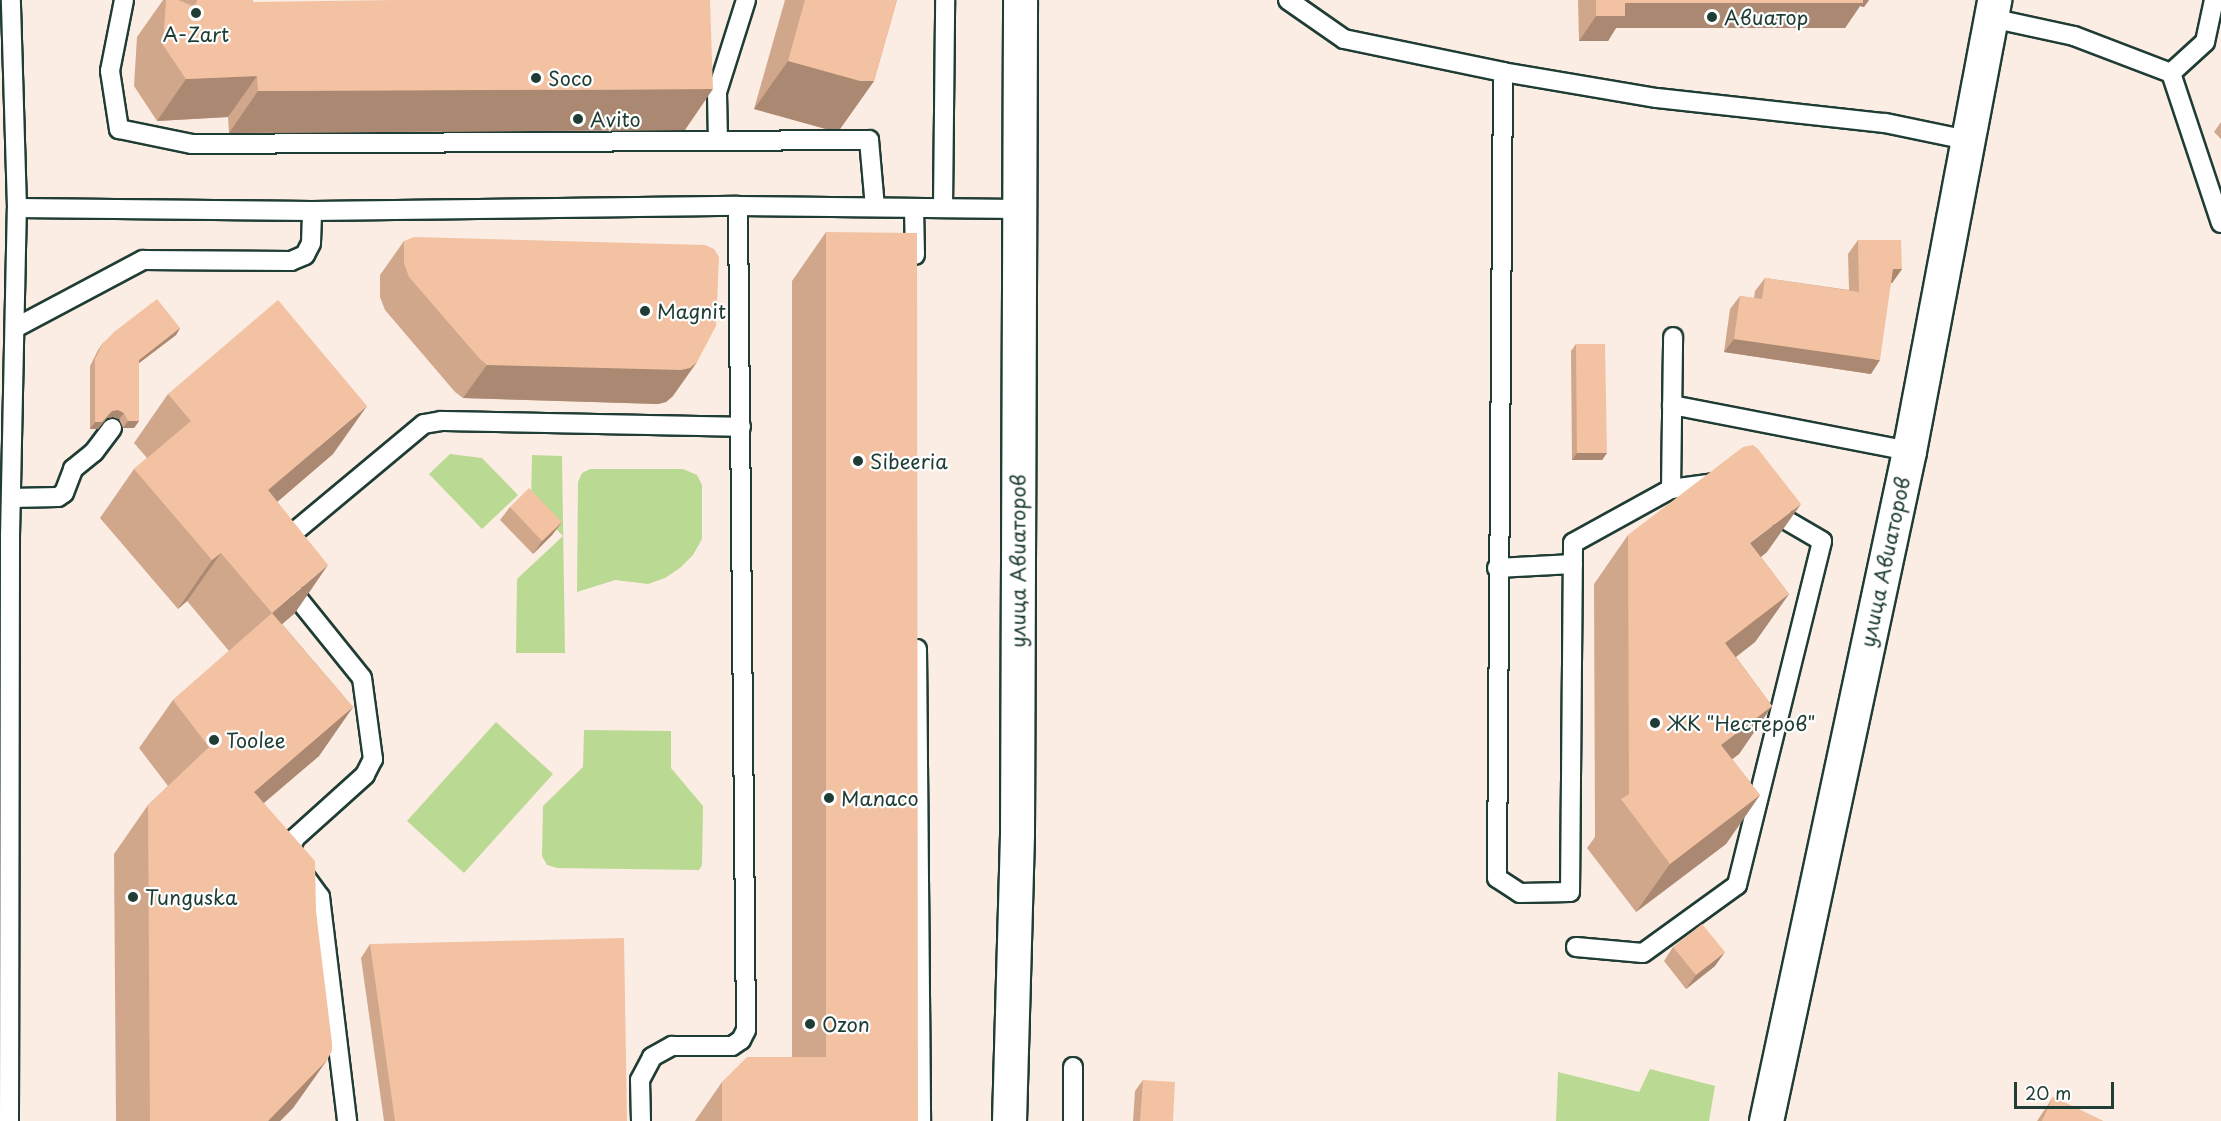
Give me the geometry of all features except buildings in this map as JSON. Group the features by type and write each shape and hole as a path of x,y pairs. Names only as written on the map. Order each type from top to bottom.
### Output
{"main road":[{"name":"улица Авиаторов","path":"1009,1121 1017,834 1020,0"},
{"name":"улица Авиаторов","path":"1766,1121 1909,451 1992,9"}],"lane":[{"path":"9,1121 11,498 17,208 11,0"},
{"path":"124,0 110,71 119,129 192,144 869,140 875,207"},
{"path":"718,141 717,92 746,0"},
{"path":"943,208 945,0"},
{"path":"1288,0 1344,39 1503,72 1657,98 1885,123 1967,140"},
{"path":"2171,73 2205,42 2214,0"},
{"path":"1992,9 2074,36 2171,73"},
{"path":"1503,72 1497,568 1497,878 1520,892 1570,892 1573,543 1671,489 1721,482 1731,488"},
{"path":"2171,73 2221,223"},
{"path":"17,208 312,210 738,206 1019,209"},
{"path":"641,1121 640,1080 652,1057 672,1046 732,1046 741,1040 746,1030 738,206"},
{"path":"914,208 915,279"},
{"path":"15,328 143,260 291,261 305,255 310,243 312,210"},
{"path":"1671,489 1673,336"},
{"path":"1672,405 1909,451"},
{"path":"346,1121 320,897 294,860 291,848 295,838 365,775 373,759 362,678 275,568 272,554 278,545 424,424 441,420 741,427"},
{"path":"11,498 58,497 64,493 74,469 94,452 112,428"},
{"path":"1576,947 1643,954 1737,885 1822,541 1752,500"},
{"path":"1497,568 1573,564"},
{"path":"917,635 921,1121"},
{"path":"1073,1067 1073,1121"}],"green space":[{"path":"450,454 482,458 518,495 482,529 429,474"},
{"path":"532,455 562,456 565,653 516,653 517,579 563,536 531,503"},
{"path":"590,469 683,469 697,475 702,485 702,539 693,555 665,578 648,584 615,580 577,592 578,482 582,473"},
{"path":"496,722 553,774 464,873 407,821"},
{"path":"584,730 671,731 671,768 703,806 702,865 699,870 557,868 547,865 542,856 543,806 583,767"},
{"path":"1650,1069 1715,1086 1709,1121 1556,1121 1558,1072 1639,1092"}],"place":[{"name":"A-Zart","path":"196,13"},
{"name":"Авиатор","path":"1712,17"},
{"name":"Soco","path":"536,78"},
{"name":"Avito","path":"578,119"},
{"name":"Magnit","path":"645,311"},
{"name":"Sibeeria","path":"858,461"},
{"name":"ЖК \"Нестеров\"","path":"1655,723"},
{"name":"Toolee","path":"214,740"},
{"name":"Manaco","path":"829,798"},
{"name":"Tunguska","path":"133,897"},
{"name":"Ozon","path":"810,1024"}]}
